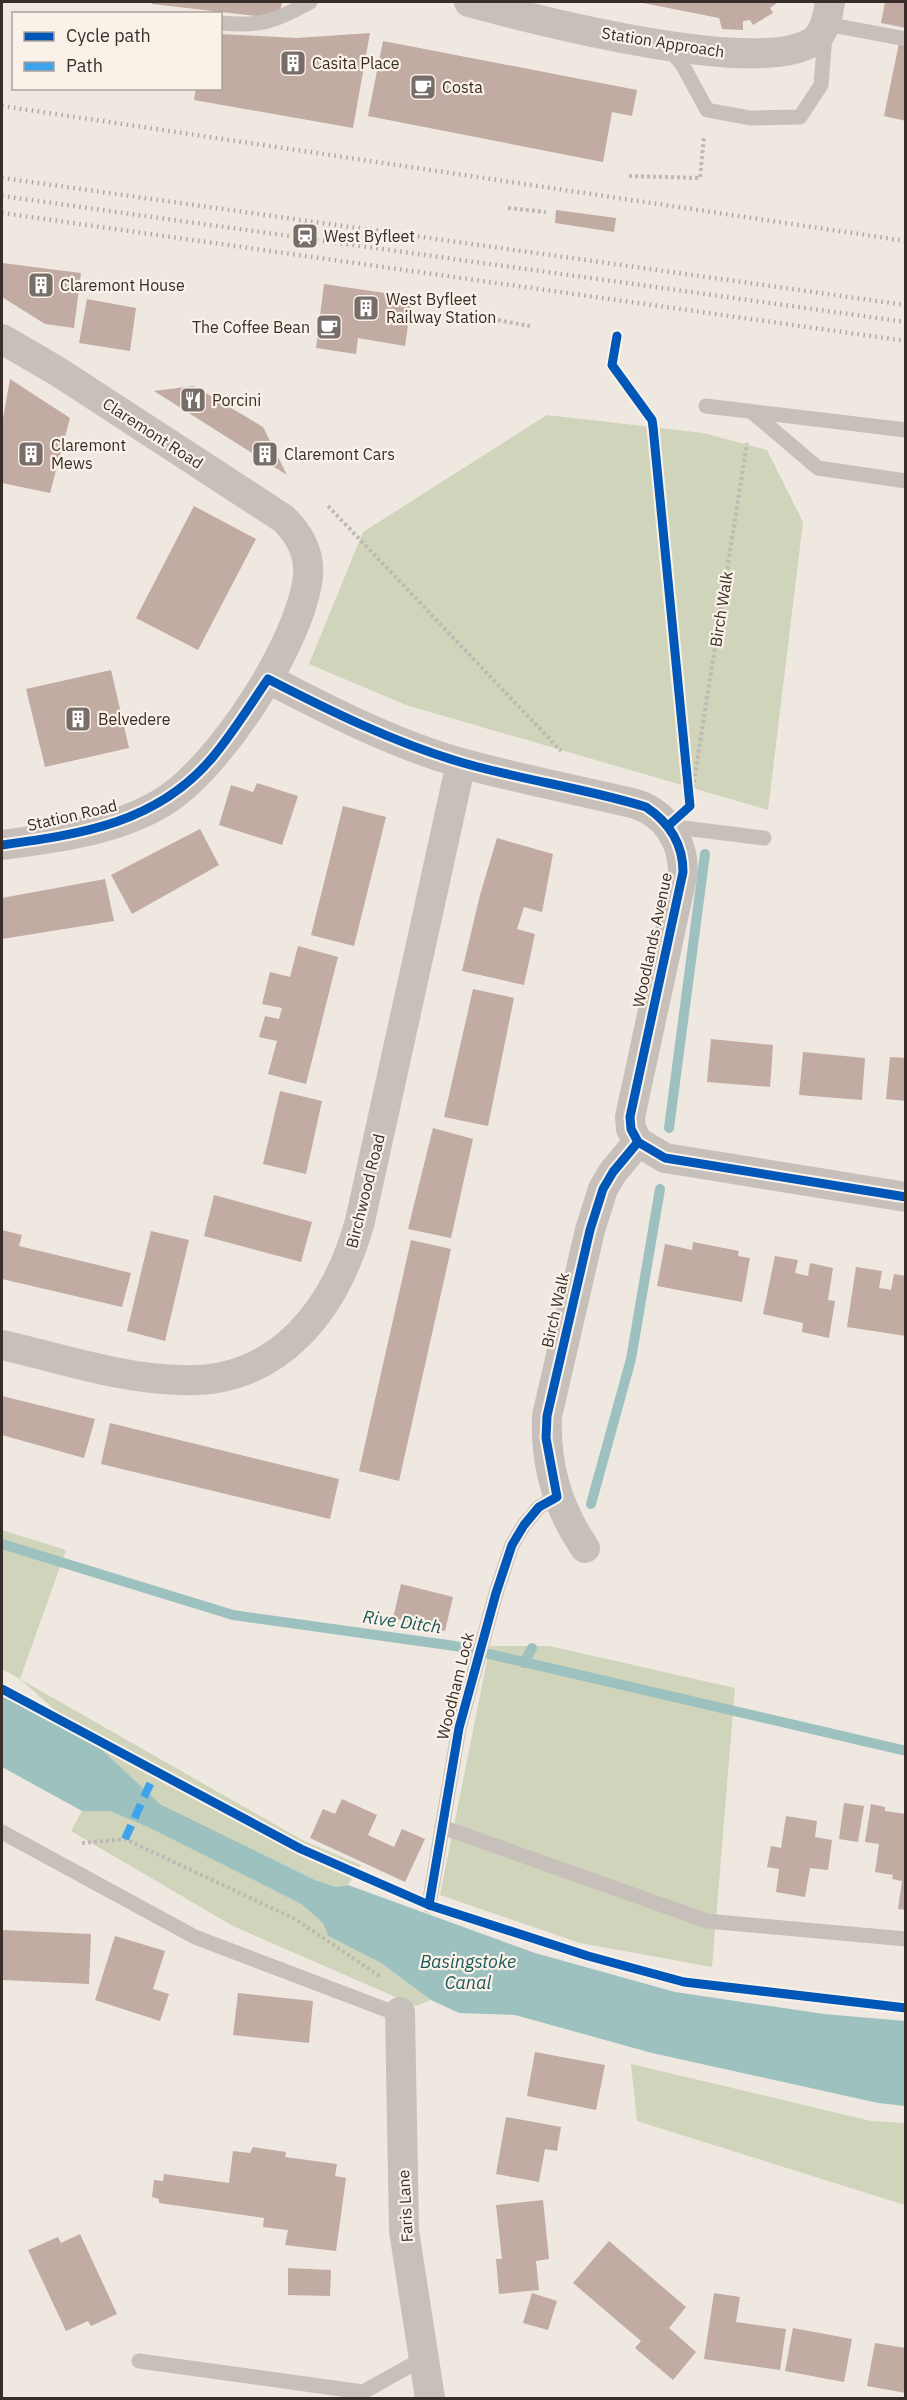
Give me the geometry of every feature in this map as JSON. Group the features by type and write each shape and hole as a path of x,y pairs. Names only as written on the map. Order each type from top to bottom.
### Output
{"street":[{"name":"Station Approach","path":"469,2 664,45 769,55 794,51 817,39 828,13"},
{"name":"Claremont Road","path":"2,339 57,371 213,472 284,519 298,534"},
{"name":"Station Road","path":"2,845 91,830 141,813 163,802 213,757 268,679 294,622 308,577 306,555 298,534"},
{"name":"Woodlands Avenue","path":"268,679 376,732 461,762 646,807 668,826 679,844 683,872 630,1117 631,1129 638,1142"},
{"name":"Birchwood Road","path":"2,1345 131,1375 160,1379 202,1380 232,1375 261,1363 282,1350 311,1323 338,1280 360,1221 461,762"},
{"path":"638,1142 654,1153 681,1162 906,1197"},
{"name":"Birch Walk","path":"585,1548 570,1526 557,1497 546,1438 547,1416 590,1230 603,1189 619,1164 638,1142"},
{"name":"Faris Lane","path":"400,2012 404,2232 430,2398"}],"lane":[{"path":"222,23 246,26 265,24 310,2"},
{"path":"664,45 681,64 707,110 750,118 800,117 821,85 828,13 906,39"},
{"path":"706,406 906,430"},
{"path":"752,412 818,468 906,481"},
{"path":"668,826 764,838"},
{"name":"Woodham Lock","path":"429,1905 459,1728 482,1641 512,1545 539,1507 557,1497"},
{"path":"442,1827 707,1921 906,1939"},
{"path":"2,1832 195,1937 387,2010 400,2012"},
{"path":"139,2361 363,2392 424,2358"}],"path":[{"path":"629,176 700,178 707,110"},
{"path":"508,208 546,212"},
{"path":"492,319 530,326"},
{"path":"612,365 617,336"},
{"path":"328,506 602,796"},
{"path":"124,1839 295,1920 401,1990 400,2012"}],"green space":[{"path":"547,415 703,433 767,450 803,522 768,810 406,705 309,664 363,532"},
{"path":"2,1530 66,1550 20,1679 2,1669"},
{"path":"490,1646 549,1646 735,1688 712,1967 580,1943 440,1895"},
{"path":"20,1679 302,1840 361,1865 348,1885 336,1887 315,1880 160,1804"},
{"path":"82,1811 110,1811 149,1827 301,1904 323,1923 328,1936 381,1963 431,2000 416,2006 233,1926 71,1831"},
{"path":"631,2064 871,2121 905,2123 905,2205 637,2121"}],"water":[{"name":"Basingstoke Canal","path":"2,1696 89,1738 160,1804 315,1880 336,1887 348,1885 535,1953 675,1992 824,2014 905,2021 905,2106 878,2103 652,2053 515,2015 459,2013 431,2000 381,1963 328,1936 323,1923 301,1904 148,1827 110,1811 82,1811 2,1767"}],"building":[{"path":"152,2 282,2 280,11 273,18 152,4"},
{"path":"638,2 777,3 770,8 773,13 753,25 750,20 743,21 743,30 722,29 719,18"},
{"path":"885,2 906,2 906,28 881,23"},
{"name":"Casita Place","path":"370,33 353,128 194,100 196,90 222,90 222,34 297,38"},
{"path":"383,41 637,90 632,116 612,112 603,162 368,116"},
{"path":"899,43 906,44 906,121 884,116"},
{"path":"556,210 616,218 614,232 555,223"},
{"name":"Claremont House","path":"2,263 81,273 74,328 45,324 2,297"},
{"name":"West Byfleet Railway Station","path":"324,284 412,297 405,346 358,338 356,354 316,348"},
{"path":"87,299 136,308 130,351 79,343"},
{"name":"Claremont Mews","path":"10,379 70,418 50,493 2,483 2,424"},
{"path":"194,386 263,427 287,475 154,391"},
{"path":"194,506 256,539 198,650 136,618"},
{"name":"Belvedere","path":"111,670 129,748 45,767 26,689"},
{"path":"257,783 298,796 282,845 219,825 231,785 253,792"},
{"path":"343,806 386,817 354,946 311,935"},
{"path":"200,829 219,865 132,914 111,875"},
{"path":"497,838 553,854 542,912 524,907 517,929 535,934 524,985 462,971 480,895"},
{"path":"105,879 114,921 2,939 2,898"},
{"path":"298,946 338,957 306,1084 268,1074 277,1041 259,1037 265,1016 279,1019 282,1008 262,1004 270,972 290,977"},
{"path":"473,989 514,998 488,1126 444,1117"},
{"path":"711,1039 773,1045 770,1087 707,1082"},
{"path":"803,1052 865,1058 862,1100 799,1095"},
{"path":"890,1057 906,1058 906,1101 886,1099"},
{"path":"280,1091 322,1101 306,1174 263,1164"},
{"path":"433,1128 473,1139 451,1238 408,1229"},
{"path":"214,1195 312,1222 301,1262 204,1236"},
{"path":"2,1230 22,1235 19,1246 131,1273 122,1307 2,1279"},
{"path":"151,1231 189,1240 165,1341 127,1331"},
{"path":"411,1240 451,1249 399,1481 359,1471"},
{"path":"693,1242 739,1251 738,1256 750,1258 742,1302 657,1286 665,1244 692,1250"},
{"path":"775,1256 798,1260 795,1273 808,1276 810,1263 833,1268 828,1300 835,1301 829,1338 802,1332 803,1323 763,1314"},
{"path":"856,1267 882,1271 879,1288 891,1290 894,1274 906,1276 906,1336 847,1327"},
{"path":"2,1396 95,1419 84,1458 2,1435"},
{"path":"110,1423 339,1479 330,1519 101,1464"},
{"path":"401,1584 453,1597 445,1631 393,1618"},
{"path":"342,1799 377,1815 368,1835 394,1847 402,1829 425,1839 405,1882 310,1838 323,1809 335,1814"},
{"path":"844,1803 864,1806 858,1842 839,1839"},
{"path":"871,1804 885,1807 885,1811 906,1814 906,1910 898,1909 902,1881 892,1879 893,1875 875,1872 879,1844 865,1842"},
{"path":"786,1816 817,1821 815,1837 832,1840 828,1870 810,1868 805,1897 776,1892 779,1869 767,1867 771,1846 781,1848"},
{"path":"2,1930 91,1934 89,1984 2,1980"},
{"path":"115,1936 165,1951 153,1989 169,1994 160,2021 95,2000"},
{"path":"238,1993 313,2001 309,2043 233,2035"},
{"path":"535,2052 605,2065 596,2110 527,2096"},
{"path":"506,2117 561,2127 557,2151 545,2149 539,2182 496,2174"},
{"path":"253,2147 286,2152 285,2157 337,2164 335,2176 346,2178 336,2251 285,2245 288,2230 263,2227 264,2218 159,2203 159,2199 152,2197 154,2180 163,2181 164,2174 229,2183 233,2151 250,2153"},
{"path":"543,2200 549,2259 536,2261 539,2290 499,2294 496,2259 502,2259 496,2205"},
{"path":"80,2234 117,2314 91,2326 88,2321 66,2331 28,2250 58,2237 61,2243"},
{"path":"609,2241 686,2307 669,2328 696,2352 673,2380 635,2348 641,2341 573,2283"},
{"path":"288,2268 331,2270 330,2296 288,2295"},
{"path":"532,2293 557,2301 548,2330 523,2323"},
{"path":"714,2293 740,2297 736,2322 786,2329 780,2370 704,2359"},
{"path":"793,2328 852,2339 844,2382 785,2371"},
{"path":"875,2343 906,2348 906,2393 867,2386"}],"waterway":[{"path":"669,1128 705,854"},
{"path":"591,1504 631,1359 660,1189"},
{"name":"Rive Ditch","path":"2,1544 233,1615 455,1646 906,1751"},
{"path":"524,1663 532,1648"}],"railway":[{"path":"2,106 906,241"},
{"path":"2,178 906,305"},
{"path":"2,196 906,322"},
{"path":"2,213 906,341"}],"marked path":[{"path":"125,1839 156,1771"}],"cycle path":[{"path":"617,336 612,365 652,420 653,427 690,806 668,826"},
{"path":"2,845 89,830 116,822 167,797 190,780 212,758 268,679 362,725 435,754 483,768 600,794 646,807 662,820 674,835 681,852 683,872 630,1117 631,1129 638,1142 665,1158 906,1197"},
{"path":"429,1905 459,1728 496,1593 512,1545 524,1525 539,1507 557,1497 546,1438 547,1416 590,1230 603,1189 613,1172 638,1142"},
{"path":"2,1689 301,1849 429,1905 588,1956 684,1982 906,2008"}],"place":[{"name":"Casita Place","path":"293,63"},
{"name":"Costa","path":"423,87"},
{"name":"West Byfleet","path":"305,236"},
{"name":"Claremont House","path":"41,285"},
{"name":"West Byfleet Railway Station","path":"366,308"},
{"name":"The Coffee Bean","path":"329,327"},
{"name":"Porcini","path":"193,400"},
{"name":"Claremont Mews","path":"31,454"},
{"name":"Claremont Cars","path":"265,454"},
{"name":"Belvedere","path":"78,719"}]}
